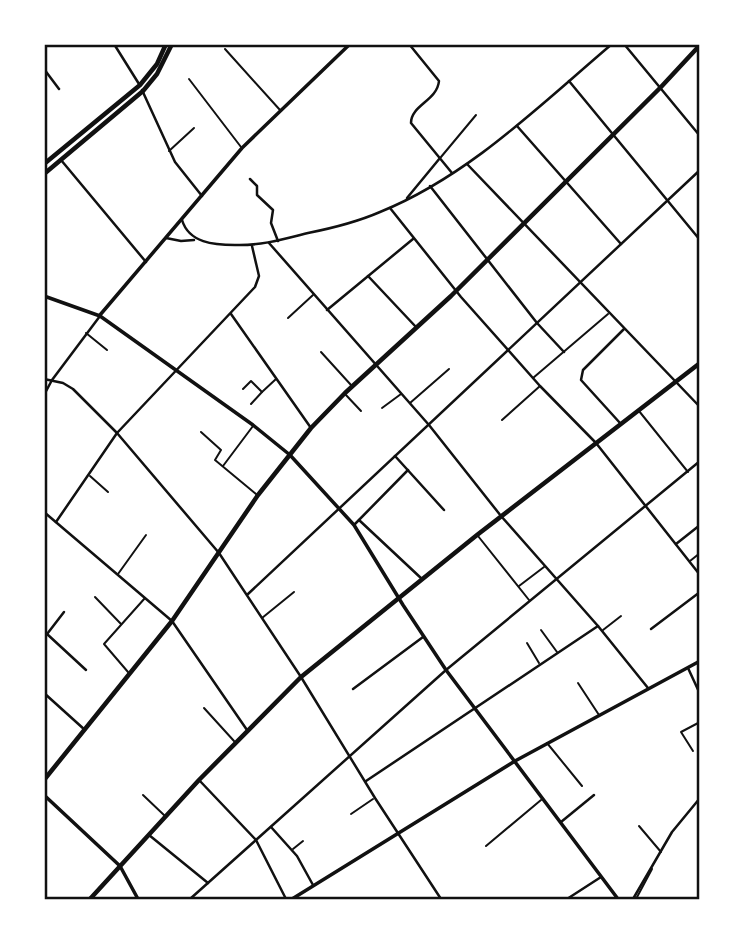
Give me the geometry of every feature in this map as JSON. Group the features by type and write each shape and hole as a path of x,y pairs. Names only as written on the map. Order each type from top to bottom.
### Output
{"main road":[{"path":"44,164 140,85 157,64 166,44"},
{"path":"44,174 143,91 157,74 172,44"},
{"path":"44,780 172,621 258,495 312,428 352,386 376,367 456,291 700,46"},
{"path":"90,899 199,780 301,677 501,516 700,363"}],"street":[{"path":"114,44 140,85 169,151 182,173 202,196"},
{"path":"409,44 439,81 435,93 413,114 410,119 412,126 452,173"},
{"path":"166,238 252,246 357,221 390,208 467,164 517,126 612,44"},
{"path":"624,44 700,136"},
{"path":"44,394 51,380 86,333 242,148 347,45"},
{"path":"225,50 280,110"},
{"path":"44,69 59,89"},
{"path":"188,79 242,148"},
{"path":"569,81 700,240"},
{"path":"404,201 476,115"},
{"path":"517,126 622,244"},
{"path":"169,151 194,128"},
{"path":"61,160 146,262"},
{"path":"467,164 700,407"},
{"path":"247,595 700,170"},
{"path":"250,179 257,186 257,195 273,210 271,223 278,241"},
{"path":"430,186 537,323 564,352"},
{"path":"390,208 456,291 540,386 596,443 700,575"},
{"path":"182,220 187,231 196,239"},
{"path":"327,310 413,239"},
{"path":"269,243 429,425 501,516 598,626 648,689"},
{"path":"56,522 117,433 251,292 258,280 252,246"},
{"path":"368,276 418,328"},
{"path":"288,318 313,295"},
{"path":"44,296 100,316 253,425 290,455 354,525 398,599 446,670 618,899"},
{"path":"533,378 609,313"},
{"path":"231,314 312,428"},
{"path":"621,424 581,380 583,370 624,329"},
{"path":"86,333 107,351"},
{"path":"321,352 352,386"},
{"path":"409,403 449,369"},
{"path":"44,379 70,386 117,433 219,553 441,899"},
{"path":"251,404 276,379"},
{"path":"243,389 251,381 262,392"},
{"path":"502,420 540,386"},
{"path":"345,393 361,411"},
{"path":"382,408 401,394"},
{"path":"638,410 688,472"},
{"path":"222,467 253,425"},
{"path":"201,432 221,450 214,460 258,495"},
{"path":"395,456 444,510"},
{"path":"190,899 446,670 700,461"},
{"path":"354,525 408,470"},
{"path":"88,475 108,492"},
{"path":"44,512 172,621 247,730"},
{"path":"359,520 422,579"},
{"path":"676,544 700,525"},
{"path":"477,535 530,600"},
{"path":"118,574 146,536"},
{"path":"690,561 700,553"},
{"path":"519,586 545,567"},
{"path":"262,618 295,592"},
{"path":"652,629 700,592"},
{"path":"94,597 121,624"},
{"path":"130,674 104,645 146,597"},
{"path":"44,638 64,612"},
{"path":"602,631 621,616"},
{"path":"366,781 598,626"},
{"path":"541,631 558,653"},
{"path":"47,634 86,670"},
{"path":"353,689 423,637"},
{"path":"527,643 540,665"},
{"path":"199,780 256,840 289,899 515,761 700,661"},
{"path":"688,668 700,694"},
{"path":"578,683 600,716"},
{"path":"44,692 85,730"},
{"path":"204,708 235,743"},
{"path":"693,751 681,732 700,722"},
{"path":"547,743 582,786"},
{"path":"44,795 120,866 138,899"},
{"path":"143,795 166,816"},
{"path":"561,822 594,795"},
{"path":"351,814 374,798"},
{"path":"635,899 672,832 700,798"},
{"path":"486,845 542,799"},
{"path":"639,826 660,852"},
{"path":"271,827 292,850 313,886"},
{"path":"149,835 208,883"},
{"path":"292,850 303,841"},
{"path":"567,899 601,877"}]}
